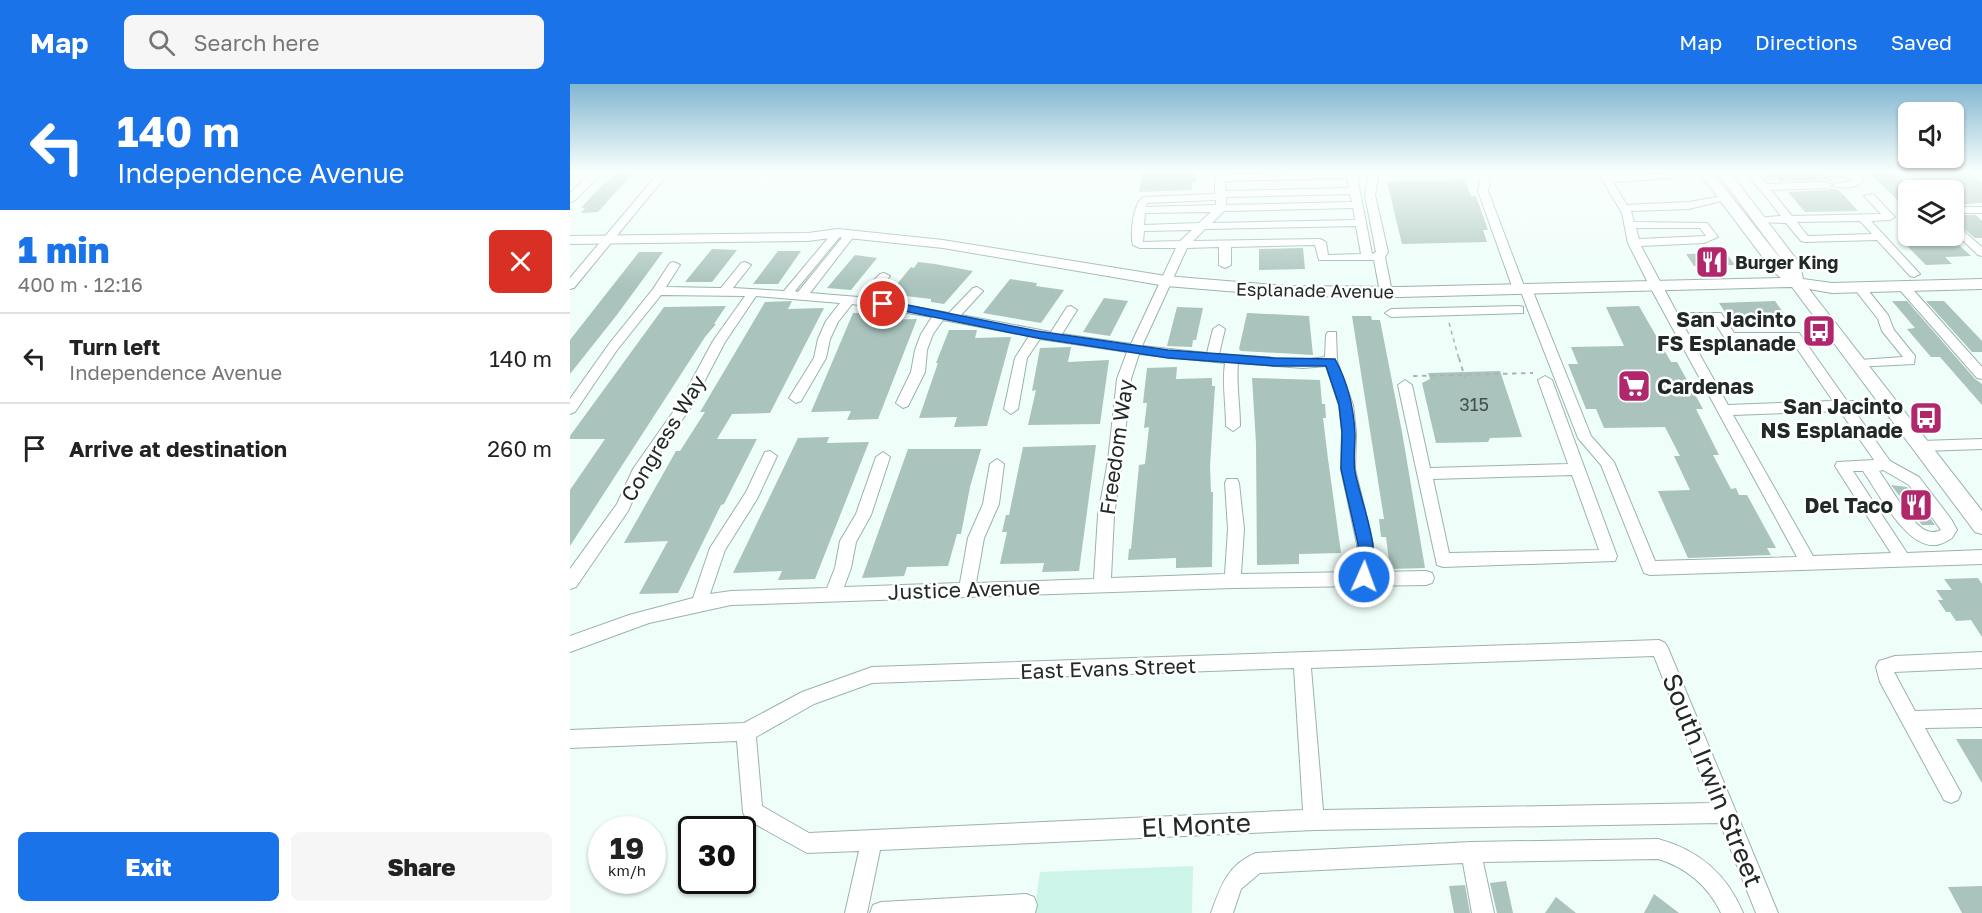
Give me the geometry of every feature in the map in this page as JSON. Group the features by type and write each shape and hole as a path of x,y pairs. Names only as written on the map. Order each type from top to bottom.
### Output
{"main road":[{"path":"1752,210 1795,267 1796,282"},
{"path":"1736,212 1778,268 1796,282 1982,526"},
{"name":"Esplanade Avenue","path":"570,229 816,227 844,234 943,244 1166,281 1286,291 1386,292 1796,282 1822,277 1982,272"},
{"name":"Esplanade Avenue","path":"570,240 808,237 844,234"},
{"name":"Esplanade Avenue","path":"1796,282 1832,288 1982,284"}],"street":[{"path":"570,285 632,210"},
{"path":"1140,210 1136,240 1140,245 1320,242 1323,258 1373,257 1382,252 1373,210"},
{"path":"1183,244 1202,226 1214,210"},
{"path":"1359,210 1361,223 1386,292"},
{"path":"1491,210 1585,438 1607,462 1650,568 1982,557"},
{"path":"1624,210 1634,243 1655,285 1809,564"},
{"path":"1712,210 1736,212"},
{"path":"1783,210 1805,239 1881,237"},
{"path":"1760,220 1890,217 1883,210"},
{"path":"1964,210 1982,210"},
{"path":"1863,218 1914,274"},
{"path":"1137,228 1361,223"},
{"path":"1629,225 1703,225 1713,237 1704,240 1634,243"},
{"path":"787,294 844,234"},
{"path":"802,295 844,234"},
{"path":"1964,235 1982,252"},
{"name":"Freedom Way","path":"1102,585 1106,515 1115,461 1124,379 1134,349 1183,244"},
{"path":"1225,265 1226,244"},
{"path":"570,409 613,347 658,291 674,265"},
{"path":"725,291 745,266"},
{"path":"796,398 820,358 824,339 832,321 884,276"},
{"path":"1903,286 1982,375"},
{"path":"1859,287 1884,318 1888,331 1909,357 1909,361 1902,363 1859,364"},
{"path":"658,291 753,292 855,300 947,315 1054,337 1134,349 1232,360 1303,364 1331,362"},
{"path":"903,404 918,372 921,350 927,334 977,291"},
{"name":"Congress Way","path":"570,582 623,507 638,473 686,404 719,341 753,292"},
{"path":"1054,337 1071,310"},
{"path":"1391,313 1519,310"},
{"path":"1673,316 1717,316 1730,337 1795,336 1885,465 1914,481 1946,523 1949,530 1947,534 1935,539 1917,533 1867,465"},
{"path":"1212,358 1219,329"},
{"path":"1011,409 1021,358 1037,334"},
{"path":"1332,335 1331,362 1346,405 1348,469 1365,544 1367,566 1364,577"},
{"path":"1232,360 1229,385 1233,405 1233,426"},
{"path":"1408,380 1424,474 1443,561 1609,556 1578,469 1540,376"},
{"path":"1726,410 1889,404"},
{"path":"1921,446 1982,444"},
{"path":"699,603 718,548 752,495 770,456"},
{"path":"833,594 843,568 848,541 863,515 883,457"},
{"path":"967,590 976,538 991,504 997,464"},
{"path":"1885,465 1842,466 1904,561"},
{"path":"1424,474 1578,469"},
{"path":"1232,483 1236,529 1233,581"},
{"name":"Justice Avenue","path":"570,644 616,625 699,603 742,598 1364,577 1373,579 1426,578"},
{"name":"East Evans Street","path":"570,739 746,732 808,698 872,675 1659,648"},
{"name":"South Irwin Street","path":"1659,648 1767,913"},
{"path":"1951,793 1886,676 1885,667 1895,664 1982,660"},
{"path":"1302,662 1314,820"},
{"path":"1910,720 1982,718"},
{"name":"El Monte","path":"746,732 753,812 807,843 1314,820 1728,813"},
{"path":"856,913 873,840"},
{"path":"1222,913 1233,882 1256,863 1471,852 1658,849 1674,852 1692,862 1728,904 1732,913"},
{"path":"1471,852 1483,913"},
{"path":"881,913 1026,905 1024,913"}],"path":[{"path":"1447,316 1465,376"},
{"path":"1408,380 1465,376 1540,376"}],"green space":[{"path":"1193,866 1192,913 1034,913 1040,872"}],"building":[{"path":"584,210 600,210 598,212 581,213"},
{"path":"1394,210 1481,210 1488,230 1483,230 1487,242 1402,244"},
{"path":"1803,210 1858,211 1805,212"},
{"path":"1964,215 1976,215 1982,221 1982,238 1975,238 1964,229"},
{"path":"1907,246 1960,246 1971,256 1945,257 1952,264 1926,265"},
{"path":"1303,248 1305,269 1259,270 1259,249"},
{"path":"712,249 737,250 712,282 685,282"},
{"path":"778,251 801,251 778,284 753,284"},
{"path":"639,252 663,252 570,374 570,340"},
{"name":"Burger King","path":"1726,253 1735,265 1694,266 1686,254"},
{"path":"855,255 877,258 851,290 827,288"},
{"path":"918,262 973,271 944,304 931,302 931,299 889,294 911,267 914,268"},
{"path":"1010,279 1064,290 1041,323 983,313"},
{"path":"1104,298 1128,301 1110,336 1083,332"},
{"path":"792,301 788,309 824,308 770,413 732,414 717,439 757,439 724,504 721,505 678,593 639,594 668,541 624,543 676,451 680,451 705,412 700,412 765,302"},
{"path":"1775,301 1791,323 1733,324 1719,303"},
{"path":"1892,301 1907,301 1975,379 1982,384 1982,405 1940,357 1931,357 1907,329 1915,328"},
{"path":"1926,301 1944,301 1982,341 1982,352 1972,352"},
{"path":"726,306 570,546 570,490 605,439 570,439 570,436 664,307"},
{"path":"1639,306 1671,362 1677,362 1703,409 1696,409 1719,455 1713,455 1731,489 1736,488 1739,495 1747,495 1776,548 1767,548 1771,555 1688,558 1658,491 1690,490 1674,456 1680,456 1665,427 1604,428 1596,409 1586,409 1568,364 1578,364 1571,347 1624,346 1606,307"},
{"path":"1177,307 1203,308 1196,340 1193,340 1192,347 1167,346"},
{"path":"882,312 879,320 917,319 878,419 847,420 851,411 811,412 853,313"},
{"path":"1247,313 1309,316 1313,355 1241,351 1239,349"},
{"path":"1352,316 1371,316 1372,320 1380,320 1425,568 1390,569 1386,537 1381,537 1379,519 1384,519"},
{"path":"949,330 977,330 975,338 1011,337 987,426 954,427 957,417 919,418"},
{"path":"1071,347 1068,362 1109,360 1100,424 1028,425 1036,390 1032,391 1040,348"},
{"path":"1177,367 1176,379 1212,378 1212,386 1215,386 1210,466 1211,492 1213,492 1212,567 1176,568 1176,558 1128,560 1139,465 1145,464 1149,427 1144,428 1147,403 1143,403 1147,368"},
{"path":"1500,371 1522,437 1490,438 1488,442 1436,443 1422,383 1430,379 1428,373"},
{"path":"1252,378 1320,380 1322,404 1325,404 1326,418 1323,418 1341,553 1299,554 1299,564 1257,565 1256,443"},
{"path":"829,437 827,443 869,442 815,579 778,580 782,571 733,573 798,438"},
{"path":"1096,445 1079,571 1042,572 1044,563 1000,564 1007,532 1002,532 1006,515 1009,515 1023,447"},
{"path":"908,449 981,449 970,487 961,534 957,534 948,566 907,567 904,576 862,578"},
{"path":"1891,485 1907,487 1935,525 1922,525"},
{"path":"1978,578 1982,584 1982,637 1971,620 1956,621 1950,612 1946,612 1938,600 1943,600 1936,590 1952,590 1944,579"},
{"path":"1956,739 1982,739 1982,783"},
{"path":"1506,881 1513,913 1497,913 1490,883"},
{"path":"1465,885 1470,913 1454,913 1449,886"},
{"path":"1982,886 1982,913 1962,913 1948,887"},
{"path":"1654,894 1679,913 1644,913"},
{"path":"1556,897 1576,913 1545,913"}],"place":[{"name":"Burger King","path":"1712,262"},
{"name":"San Jacinto FS Esplanade","path":"1819,331"},
{"name":"Cardenas","path":"1634,386"},
{"name":"San Jacinto NS Esplanade","path":"1926,418"},
{"name":"Del Taco","path":"1916,505"}],"route":[{"path":"883,304 1092,344 1168,354 1274,362 1317,364 1331,362 1346,405 1348,469 1365,544 1367,566 1364,577"}]}
